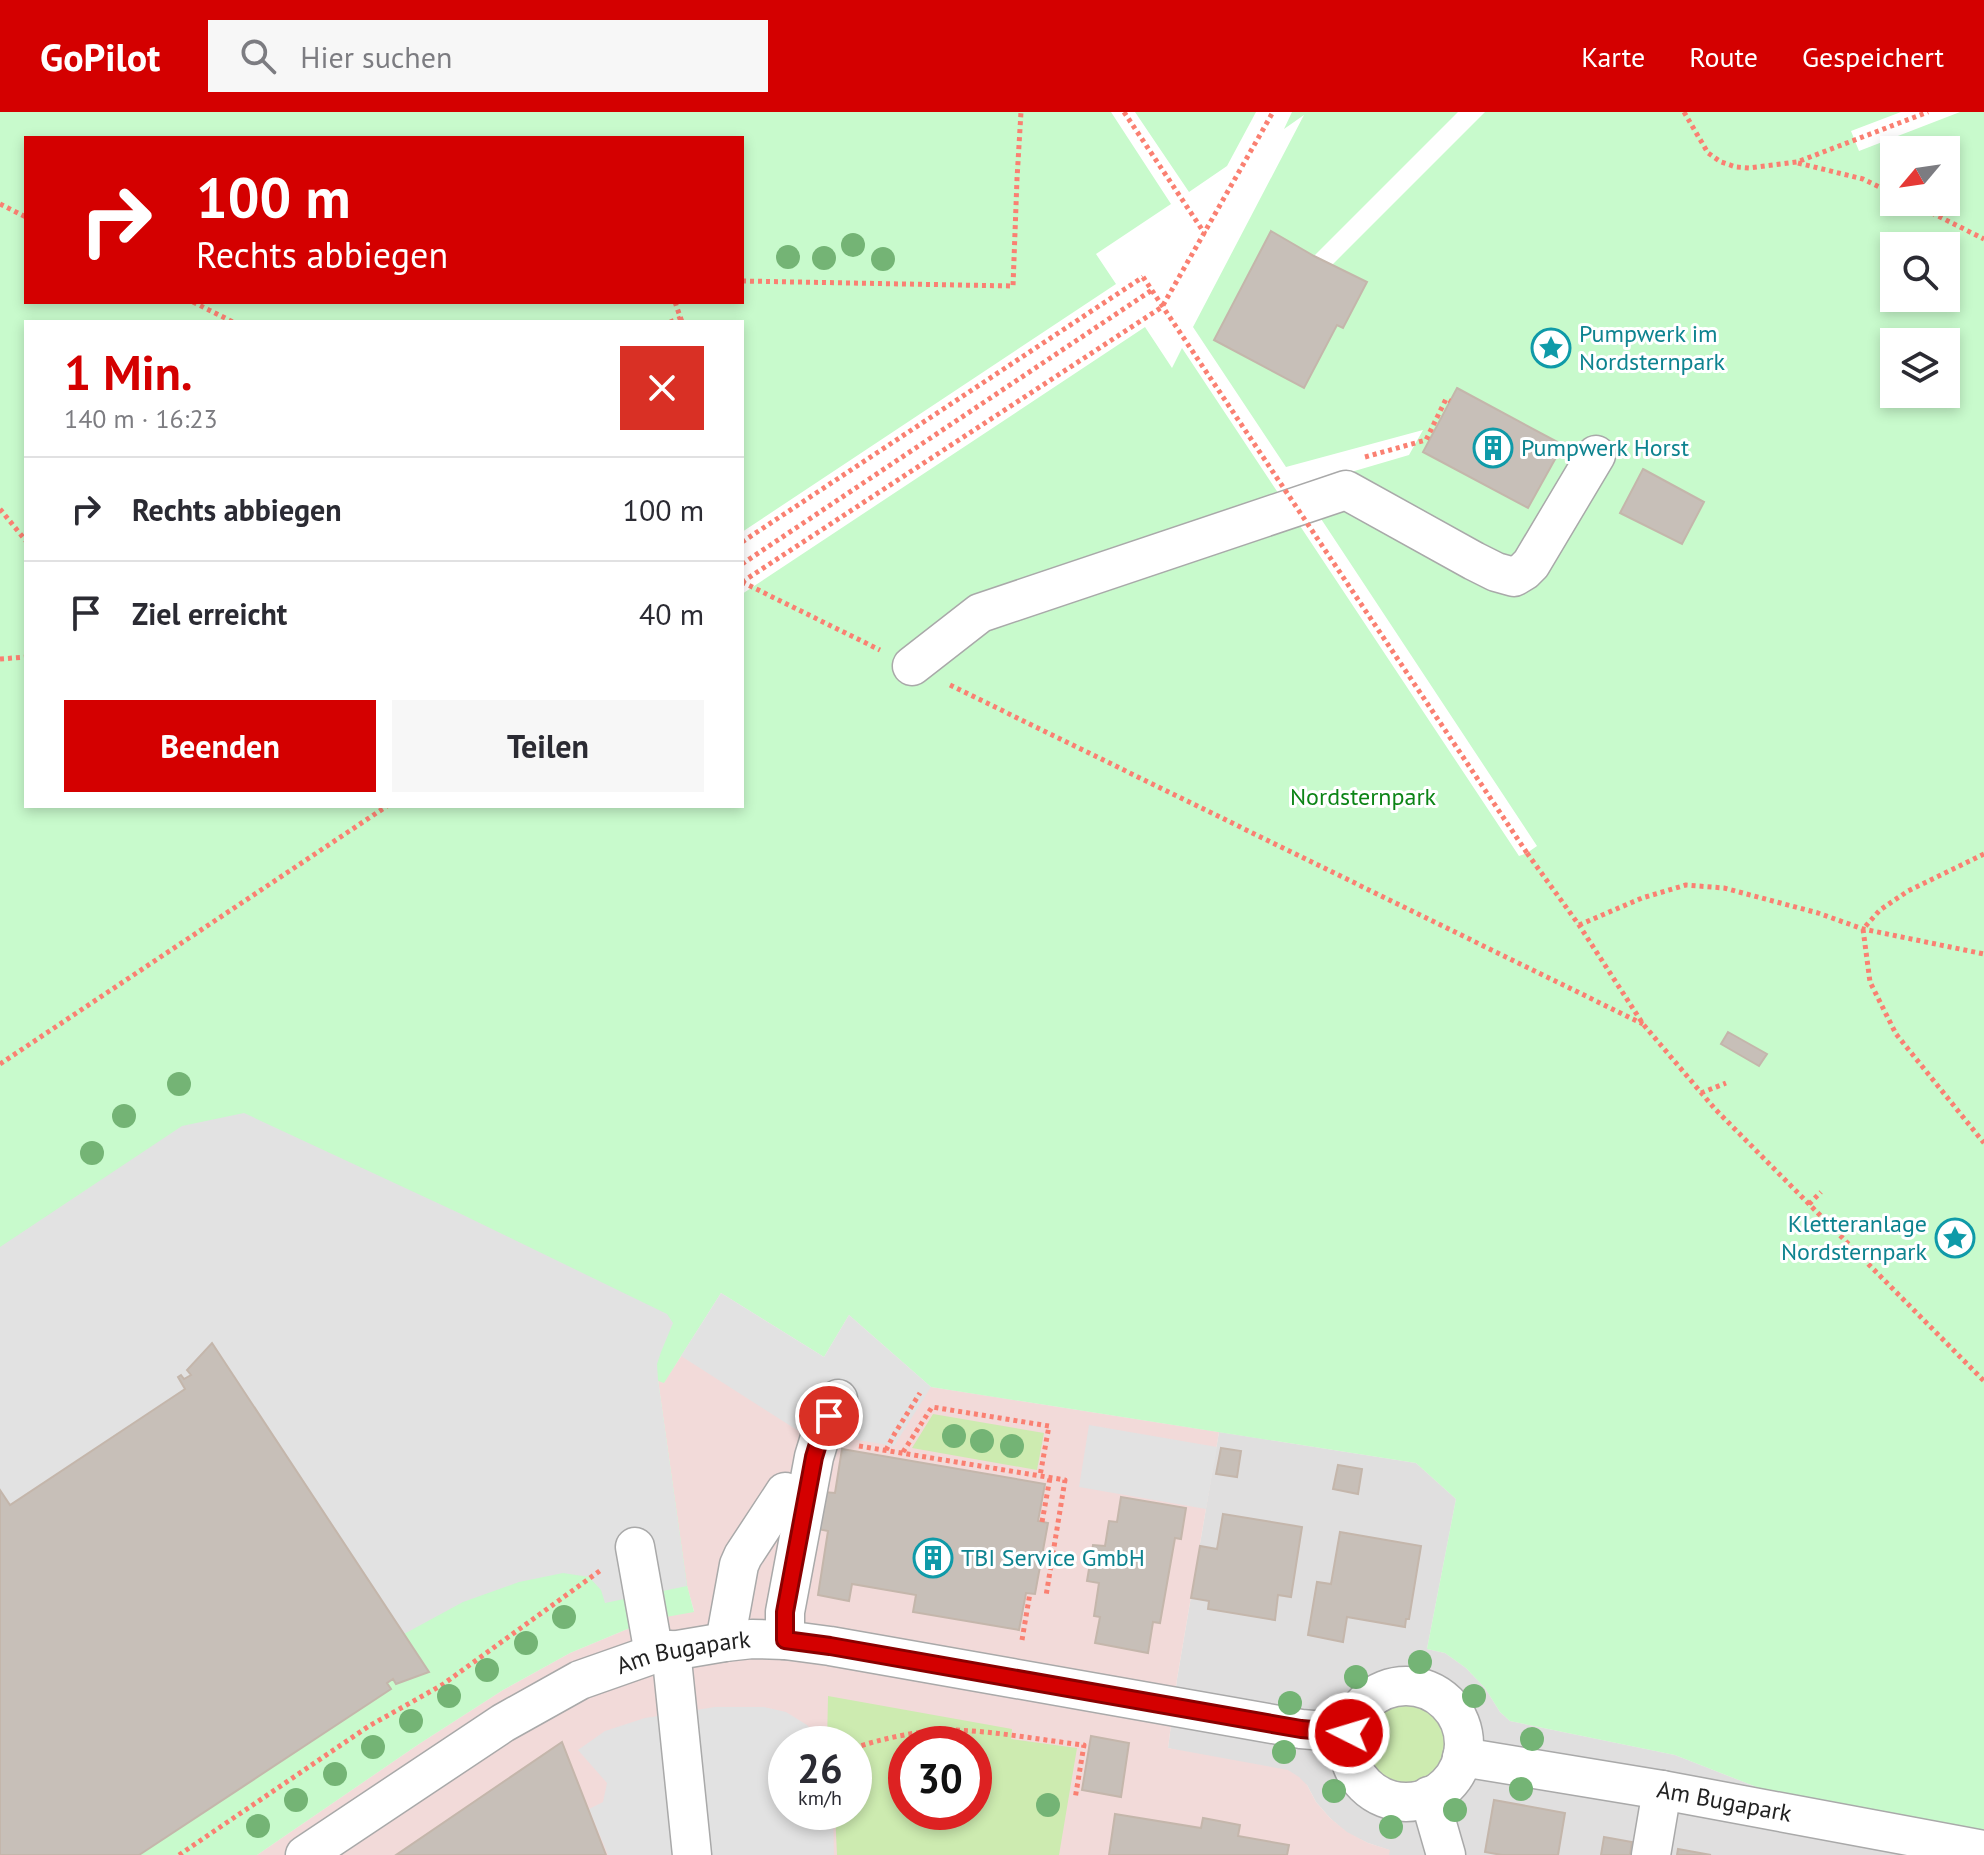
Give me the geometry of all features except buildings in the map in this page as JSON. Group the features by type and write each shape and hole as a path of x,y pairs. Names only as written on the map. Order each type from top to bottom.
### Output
{"street":[{"path":"912,666 980,613 1346,490 1474,561 1514,577 1531,564 1596,455"},
{"path":"785,1640 785,1612 814,1457 838,1399"},
{"path":"725,1642 739,1565 785,1492"},
{"path":"635,1547 662,1652 692,1855"},
{"name":"Am Bugapark","path":"305,1855 503,1723 580,1680 662,1652 725,1642 785,1640 830,1646 1301,1729 1349,1733"},
{"path":"1395,1687 1417,1687 1443,1700 1458,1719 1463,1737 1462,1757 1453,1777 1440,1790 1421,1800 1404,1802 1379,1795 1368,1787 1353,1767 1348,1746 1349,1733 1358,1710 1373,1696 1395,1687"},
{"name":"Am Bugapark","path":"1462,1757 1662,1790 1854,1841 1984,1850"},
{"path":"1651,1855 1662,1790"},
{"path":"1429,1796 1446,1855"}],"path":[{"path":"744,281 1013,286 1021,112"},
{"path":"1124,112 1205,234"},
{"path":"744,581 1162,307 1273,112"},
{"path":"1684,112 1708,153 1721,162 1749,168 1797,162 1928,112"},
{"path":"1797,162 1863,179 1880,187"},
{"path":"0,204 24,216"},
{"path":"1938,216 1984,239"},
{"path":"744,541 1143,277 1643,1024 1701,1093 1984,1381"},
{"path":"744,563 1152,290"},
{"path":"197,304 229,320"},
{"path":"1415,444 1426,440 1446,399 1450,401"},
{"path":"0,509 24,539"},
{"path":"744,583 1643,1024"},
{"path":"0,659 24,657"},
{"path":"0,1064 384,808"},
{"path":"1984,854 1908,891 1880,910 1863,929 1870,982 1896,1034 1984,1143"},
{"path":"1579,925 1642,898 1686,885 1724,888 1818,913 1863,929 1984,954"},
{"path":"1701,1093 1726,1083"},
{"path":"1809,1204 1821,1192"},
{"path":"886,1450 920,1393"},
{"path":"903,1452 932,1407 1049,1426 1040,1476"},
{"path":"818,1442 903,1452 1065,1480 1046,1596"},
{"path":"1042,1522 1050,1478"},
{"path":"179,1855 369,1726 442,1685 635,1547"},
{"path":"1023,1631 1030,1593"},
{"path":"872,1744 951,1730 1084,1745 1075,1799"}],"shaded area":[{"path":"244,1113 667,1314 673,1323 657,1364 658,1380 687,1586 605,1603 601,1590 589,1577 563,1573 519,1582 463,1602 404,1634 212,1343 188,1370 191,1375 184,1379 181,1375 178,1377 185,1389 10,1505 0,1490 0,1247 182,1126"},
{"path":"721,1293 824,1357 849,1315 931,1387 894,1446 797,1430 681,1356"},
{"path":"699,1329 931,1387 1219,1432 1168,1748 1288,1770 1307,1785 1330,1818 1347,1832 1390,1850 1389,1855 257,1855 503,1690 570,1653 649,1620 694,1611 687,1586 658,1380 664,1382"},
{"path":"1089,1425 1217,1447 1206,1509 1079,1487"},
{"path":"1219,1432 1416,1463 1456,1499 1427,1649 1445,1653 1466,1668 1510,1721 1675,1755 1856,1826 1984,1855 1389,1855 1389,1850 1347,1833 1316,1802 1307,1785 1168,1748"},
{"path":"715,1707 764,1707 786,1712 807,1725 768,1726 768,1830 833,1830 834,1855 608,1855 589,1809 603,1802 607,1783 578,1750 605,1731 645,1718"}],"green space":[{"name":"Nordsternpark","path":"0,112 1984,112 1984,1850 1856,1826 1675,1755 1510,1721 1466,1668 1445,1653 1427,1649 1456,1499 1416,1463 931,1387 849,1315 824,1357 721,1293 664,1383 658,1381 687,1585 694,1612 649,1620 570,1653 503,1690 257,1855 0,1855"},
{"path":"933,1414 1044,1433 1037,1470 912,1448"},
{"path":"828,1696 1012,1729 1011,1739 1077,1748 1059,1855 837,1855 836,1830 872,1830 872,1726 827,1726"},
{"path":"1394,1701 1412,1701 1428,1708 1440,1720 1447,1736 1447,1754 1440,1770 1428,1782 1412,1789 1394,1789 1378,1782 1366,1770 1359,1754 1359,1736 1366,1720 1378,1708"}],"pier":[{"path":"1111,112 1135,112 1189,192 1227,166 1256,112 1292,112 1284,129 1304,115 1193,327 1286,467 1423,430 1409,455 1300,487 1537,846 1527,853 1519,856 1182,348 1172,368 1145,327 744,593 744,531 1116,284 1096,254 1171,204"},
{"path":"1458,112 1485,112 1332,265 1314,256"},
{"path":"1901,112 1960,112 1898,136 1880,136 1880,143 1859,151 1851,131"}],"place":[{"name":"Pumpwerk im Nordsternpark","path":"1551,348"},
{"name":"Pumpwerk Horst","path":"1493,448"},
{"name":"Kletteranlage Nordsternpark","path":"1955,1238"},
{"name":"TBI Service GmbH","path":"933,1558"}],"route":[{"path":"829,1416 814,1457 785,1612 785,1640 1301,1729 1349,1733"}]}
